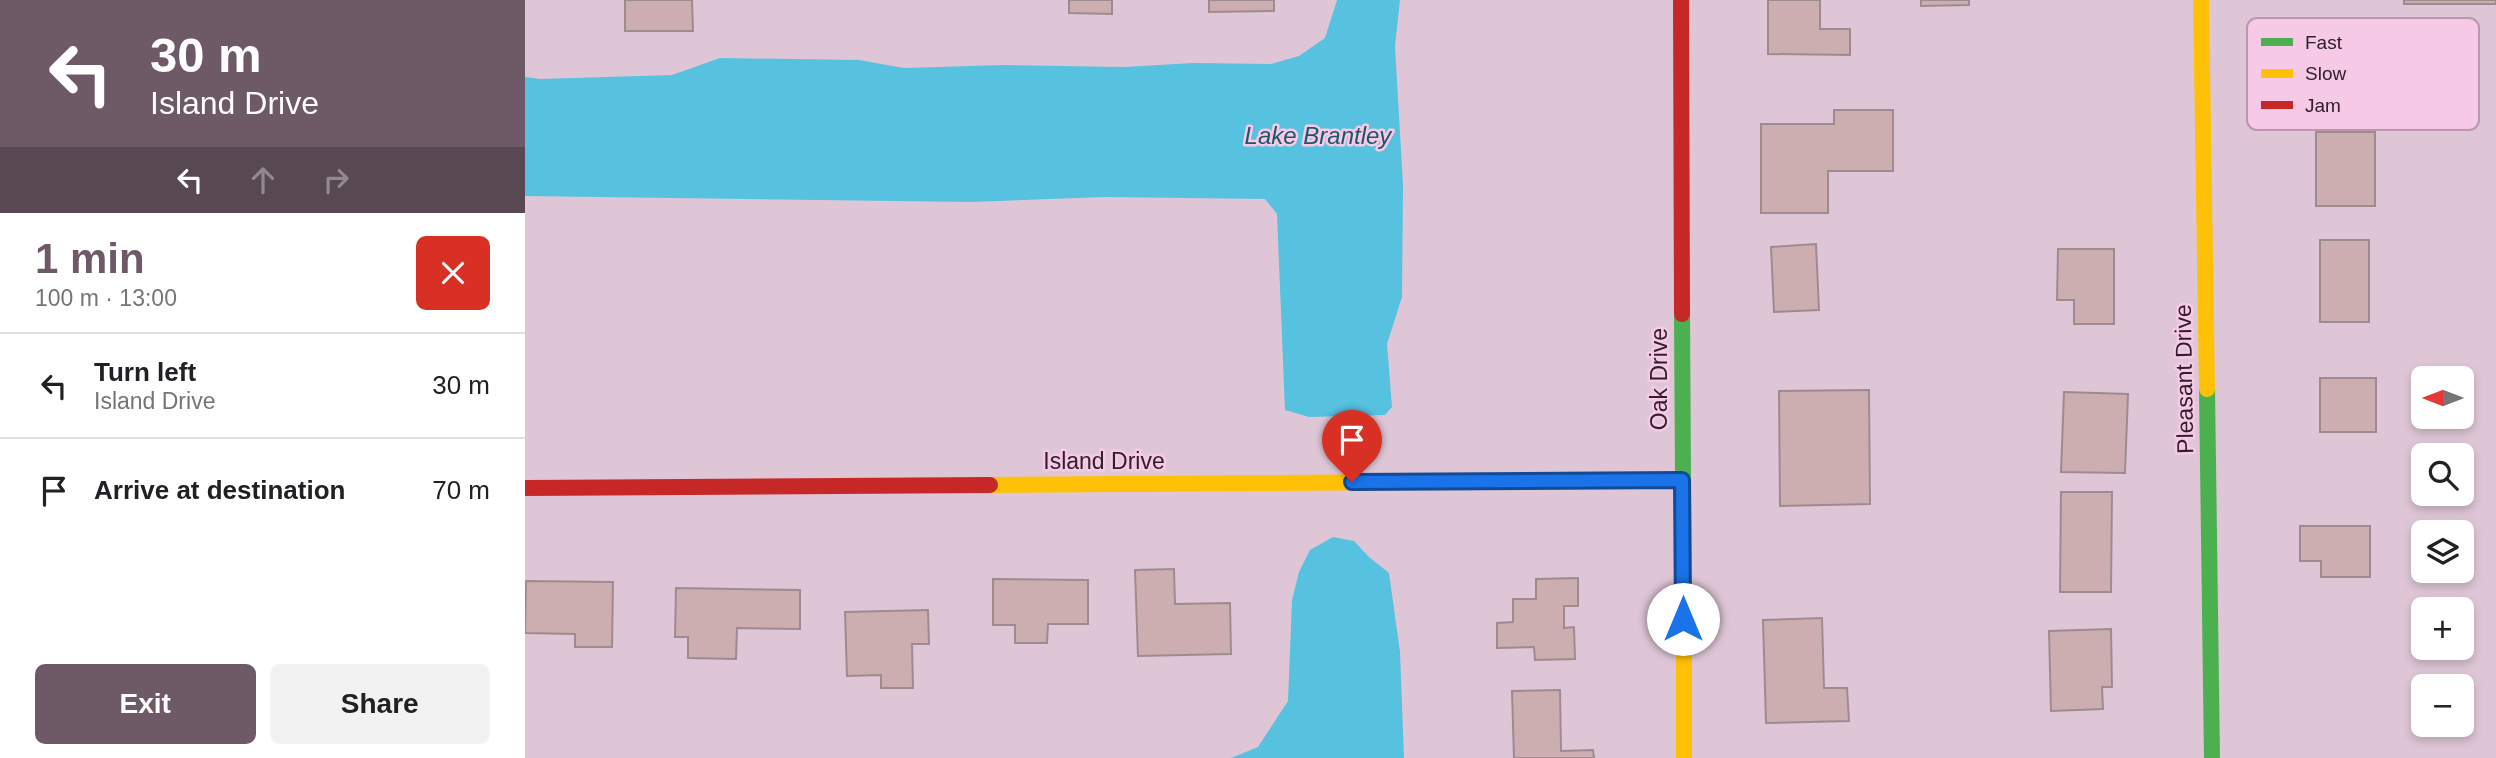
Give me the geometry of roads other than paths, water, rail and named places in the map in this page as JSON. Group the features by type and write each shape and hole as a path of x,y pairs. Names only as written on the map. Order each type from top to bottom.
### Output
{"street":[{"name":"Oak Drive","path":"1681,0 1684,758"},
{"name":"Pleasant Drive","path":"2201,0 2212,758"},
{"name":"Island Drive","path":"525,488 1682,480"}],"water":[{"name":"Lake Brantley","path":"1337,0 1400,0 1395,46 1403,185 1402,297 1387,344 1392,407 1385,415 1309,417 1285,410 1277,214 1265,199 1105,197 971,202 525,196 525,77 540,79 672,75 720,58 859,60 904,68 1271,64 1299,56 1325,38"},
{"path":"1333,537 1354,541 1389,573 1400,652 1404,758 1231,758 1258,747 1288,701 1292,600 1299,572 1310,550"}]}
